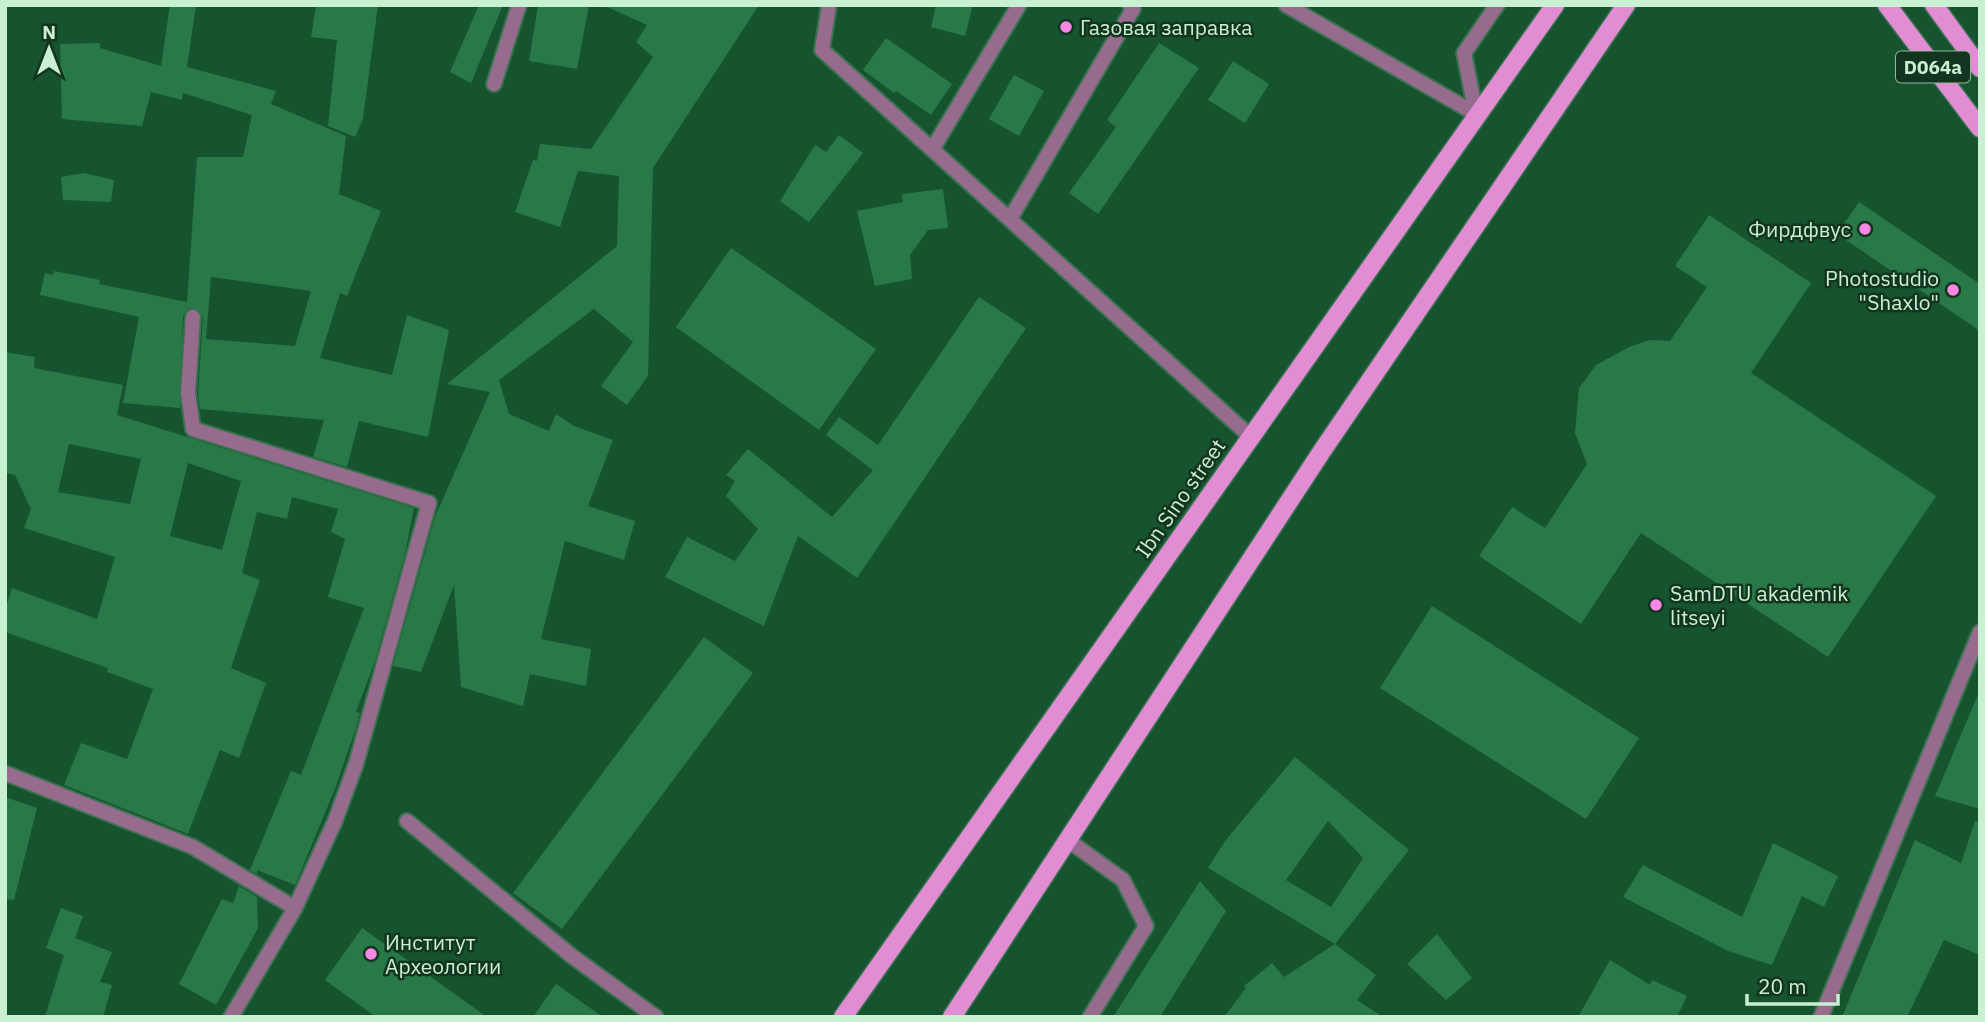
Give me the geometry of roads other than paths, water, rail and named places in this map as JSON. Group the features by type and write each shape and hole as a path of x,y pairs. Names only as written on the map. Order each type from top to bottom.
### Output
{"main road":[{"name":"Ibn Sino street","path":"843,1017 1555,5"},
{"path":"952,1017 1322,451 1626,5"},
{"name":"D064a","path":"1887,5 1980,128"},
{"name":"D064a","path":"1934,5 1980,68"}],"street":[{"path":"494,84 519,5"},
{"path":"829,5 822,50 1251,437"},
{"path":"933,148 1019,5"},
{"path":"1010,219 1133,9 1130,5"},
{"path":"1286,5 1476,114"},
{"path":"1476,114 1464,53 1497,5"},
{"path":"193,317 188,393 193,429 429,503 356,764 335,821 295,908 231,1017"},
{"path":"1821,1017 1980,632"},
{"path":"5,773 193,847 295,908"},
{"path":"407,821 573,957 656,1017"},
{"path":"1069,841 1124,880 1146,926 1090,1017"}],"place":[{"name":"Газовая заправка","path":"1066,27"},
{"name":"Фирдфвус","path":"1865,229"},
{"name":"Photostudio \"Shaxlo\"","path":"1953,290"},
{"name":"SamDTU akademik litseyi","path":"1656,605"},
{"name":"Институт Археологии","path":"371,954"}]}
